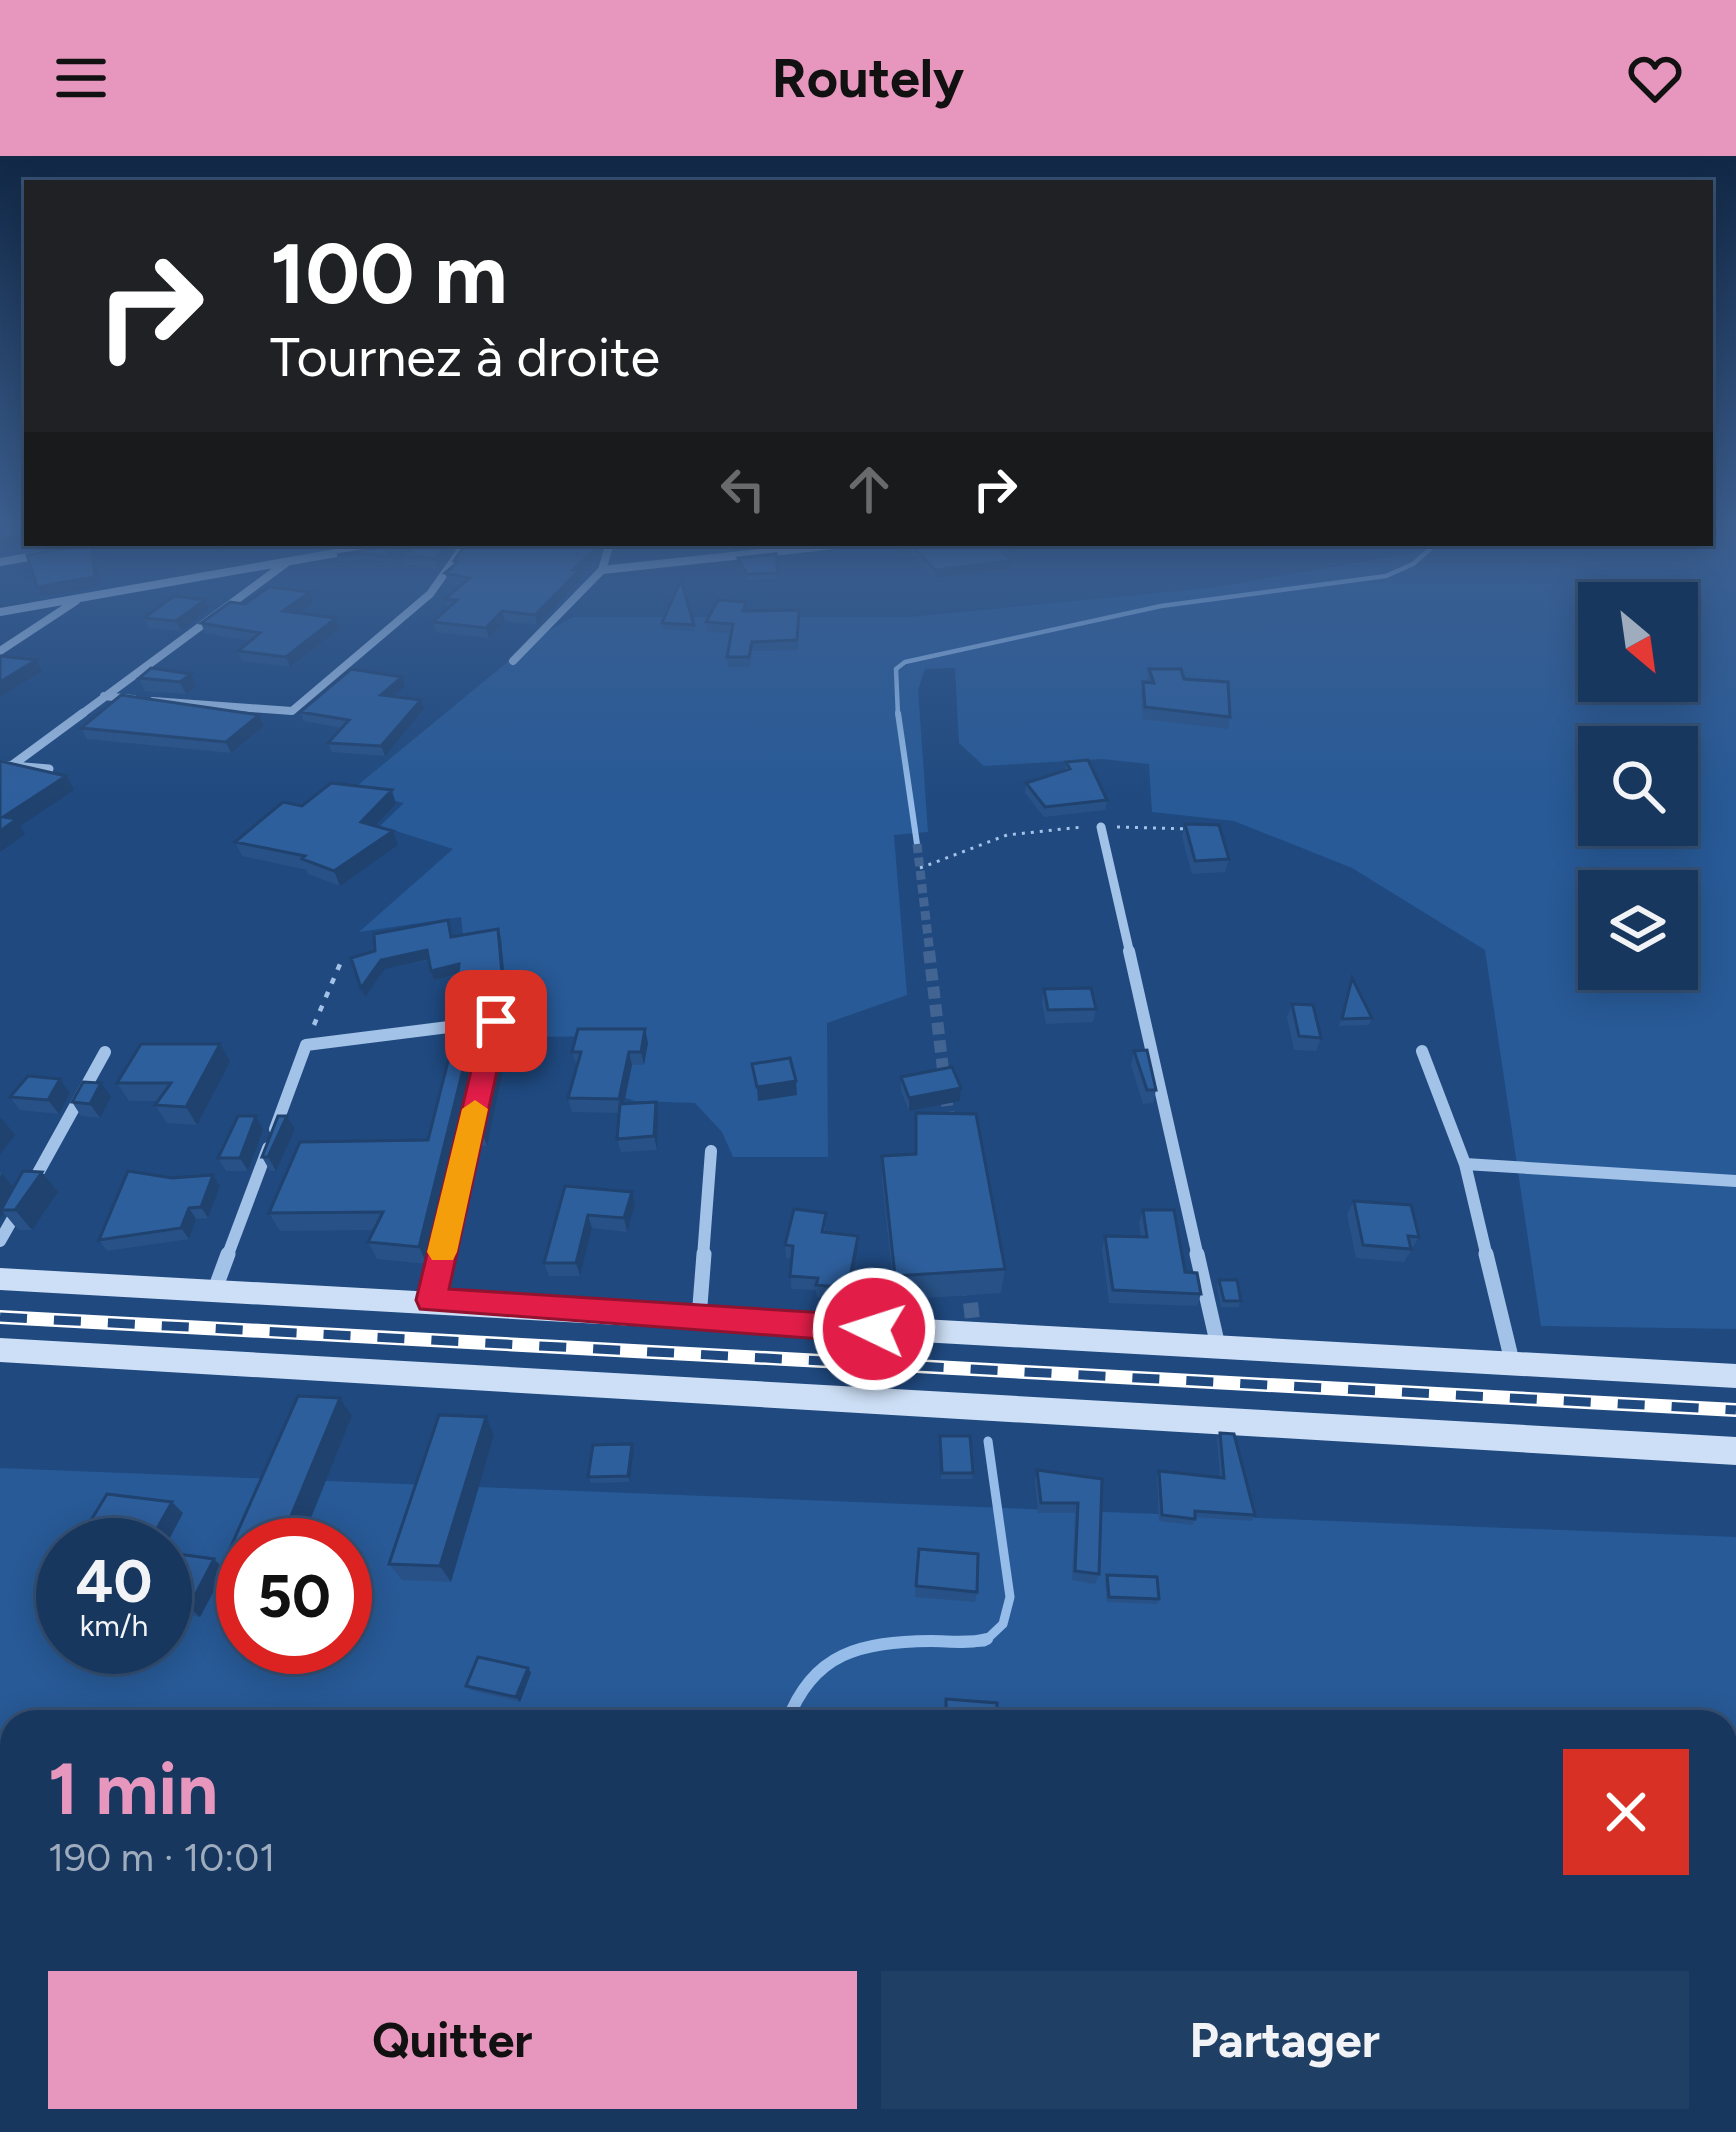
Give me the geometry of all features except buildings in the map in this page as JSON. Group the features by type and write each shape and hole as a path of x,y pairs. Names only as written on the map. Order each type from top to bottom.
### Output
{"main road":[{"path":"0,1279 1736,1376"},
{"path":"0,1350 1736,1450"}],"street":[{"path":"0,651 48,619"},
{"path":"6,765 209,619"},
{"path":"104,696 292,711 400,619"},
{"path":"513,661 554,619"},
{"path":"6,765 49,769"},
{"path":"1101,827 1218,1346"},
{"path":"214,1293 306,1045 496,1021 431,1300"},
{"path":"1422,1051 1465,1163 1512,1361"},
{"path":"0,1241 106,1052"},
{"path":"699,1318 711,1151"},
{"path":"1465,1163 1736,1181"}],"path":[{"path":"920,868 1026,831 1196,829"},
{"path":"306,1045 340,964"}],"shaded area":[{"path":"569,619 1578,619 1578,702 1698,702 1698,619 1736,619 1736,1329 1541,1326 1485,950 1352,868 1234,821 1152,812 1149,764 1102,759 984,766 959,743 955,668 925,669 918,690 928,832 894,835 907,995 827,1023 828,1157 733,1157 722,1132 695,1103 635,1101 611,1093 626,1036 521,1037 518,1000 503,980 468,982 461,917 359,932 453,849 380,826 404,803 352,790 539,636"},
{"path":"0,1468 1736,1537 1736,1710 0,1710"}],"waterway":[{"path":"898,716 896,669 905,662 1101,619"},
{"path":"898,713 917,844"},
{"path":"967,1642 984,1642 1003,1624 1010,1597 988,1441"},
{"path":"967,1642 987,1639"},
{"path":"904,1642 915,1642"},
{"path":"792,1710 811,1680 842,1656 883,1644 915,1642"},
{"path":"915,1642 967,1642"},
{"path":"915,1642 967,1642"}],"tunnel":[{"path":"917,844 930,954"},
{"path":"929,951 950,1129"},
{"path":"968,1280 974,1334"}],"railway":[{"path":"0,1317 1736,1410"}],"slow traffic":[{"path":"442,1252 475,1109"}],"route":[{"path":"496,1021 431,1300 874,1329"}]}
